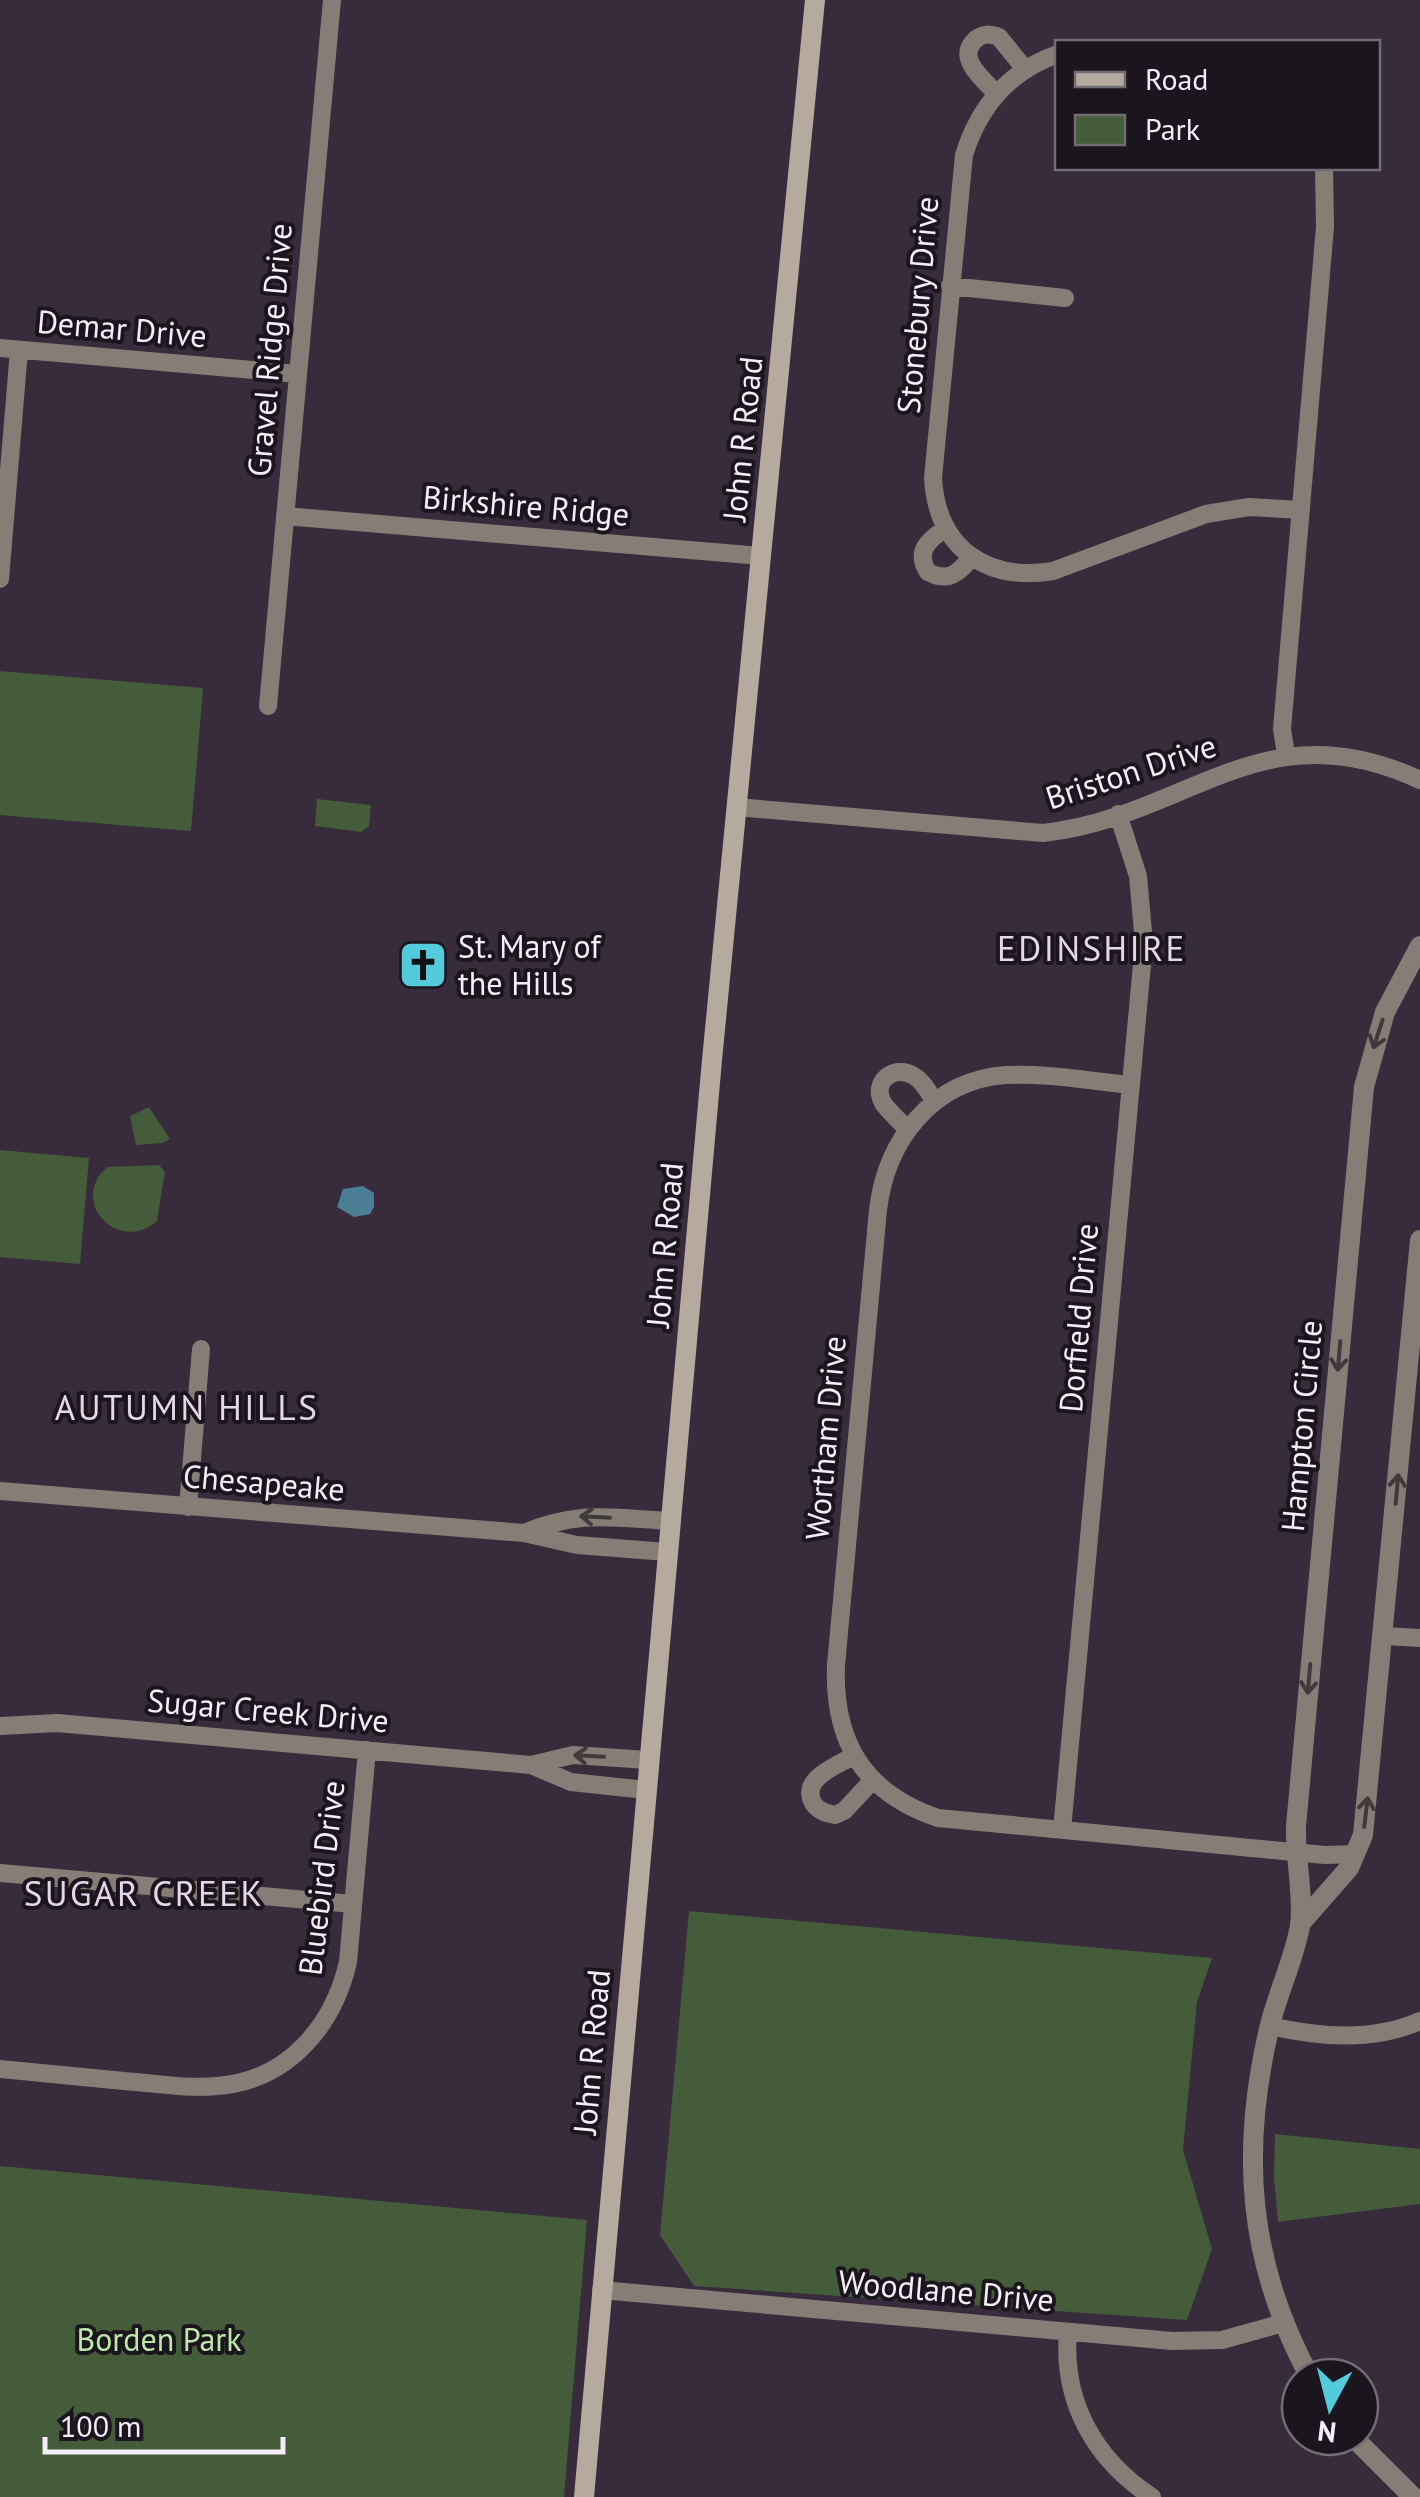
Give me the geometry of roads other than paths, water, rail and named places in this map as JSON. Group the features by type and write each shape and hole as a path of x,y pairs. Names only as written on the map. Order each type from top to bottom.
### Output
{"main road":[{"name":"John R Road","path":"584,2497 667,1552 815,0"}],"street":[{"name":"Gravel Ridge Drive","path":"268,706 332,0"},
{"path":"996,93 968,59 978,37 999,36 1024,69"},
{"name":"Stonebury Drive","path":"945,529 939,517 933,478 964,155 976,122 996,93 1024,69 1055,55"},
{"path":"1286,756 1282,729 1325,227 1324,170"},
{"path":"950,286 1065,298"},
{"name":"Demar Drive","path":"10,349 298,374"},
{"path":"0,579 10,349"},
{"path":"972,557 954,576 946,578 928,572 922,552 945,529 972,557 1009,572 1031,574 1053,571 1206,514 1249,507 1301,510"},
{"name":"Birkshire Ridge","path":"285,516 761,556"},
{"name":"Briston Drive","path":"736,807 1009,832 1066,830 1240,768 1286,756 1355,757 1420,780"},
{"name":"Dorfield Drive","path":"1062,1830 1144,920 1138,876 1118,814"},
{"name":"Hampton Circle","path":"1300,2357 1265,2267 1252,2189 1256,2089 1300,1924 1296,1850 1364,1087 1385,1012 1420,946"},
{"path":"906,1128 884,1105 880,1095 881,1084 890,1073 910,1073 920,1080 935,1102"},
{"name":"Wortham Drive","path":"1130,1085 1003,1075 973,1082 935,1102 906,1128 885,1171 879,1196 836,1665 836,1705 853,1756 872,1780 902,1802 938,1818 1325,1855 1355,1854"},
{"name":"Hampton Circle","path":"1300,1924 1349,1868 1363,1835 1420,1240"},
{"path":"188,1506 201,1349"},
{"name":"Chesapeake","path":"0,1491 524,1533 578,1546 667,1552"},
{"name":"Chesapeake","path":"524,1533 558,1519 580,1516 670,1521"},
{"path":"1384,1636 1420,1638"},
{"name":"Sugar Creek Drive","path":"0,1726 57,1722 531,1765 571,1782 646,1790"},
{"name":"Bluebird Drive","path":"0,2069 192,2087 234,2084 272,2071 312,2039 335,2005 348,1962 366,1750"},
{"name":"Sugar Creek Drive","path":"531,1765 573,1754 648,1760"},
{"path":"853,1756 811,1784 811,1800 816,1807 835,1815 844,1811 872,1780"},
{"path":"0,1873 353,1904"},
{"path":"1270,2026 1338,2036 1384,2032 1420,2021"},
{"name":"Woodlane Drive","path":"602,2290 1199,2342 1244,2336 1284,2323"},
{"path":"1068,2332 1068,2375 1084,2424 1110,2464 1152,2497"},
{"path":"1372,2457 1413,2497"}],"water":[{"path":"363,1186 374,1193 370,1214 354,1217 337,1207 343,1189"}],"place":[{"name":"St. Mary of the Hills","path":"423,965"}],"district":[{"name":"EDINSHIRE","path":"1092,949"},
{"name":"AUTUMN HILLS","path":"187,1408"},
{"name":"SUGAR CREEK","path":"144,1894"}],"park label":[{"name":"Borden Park","path":"159,2340"}]}
